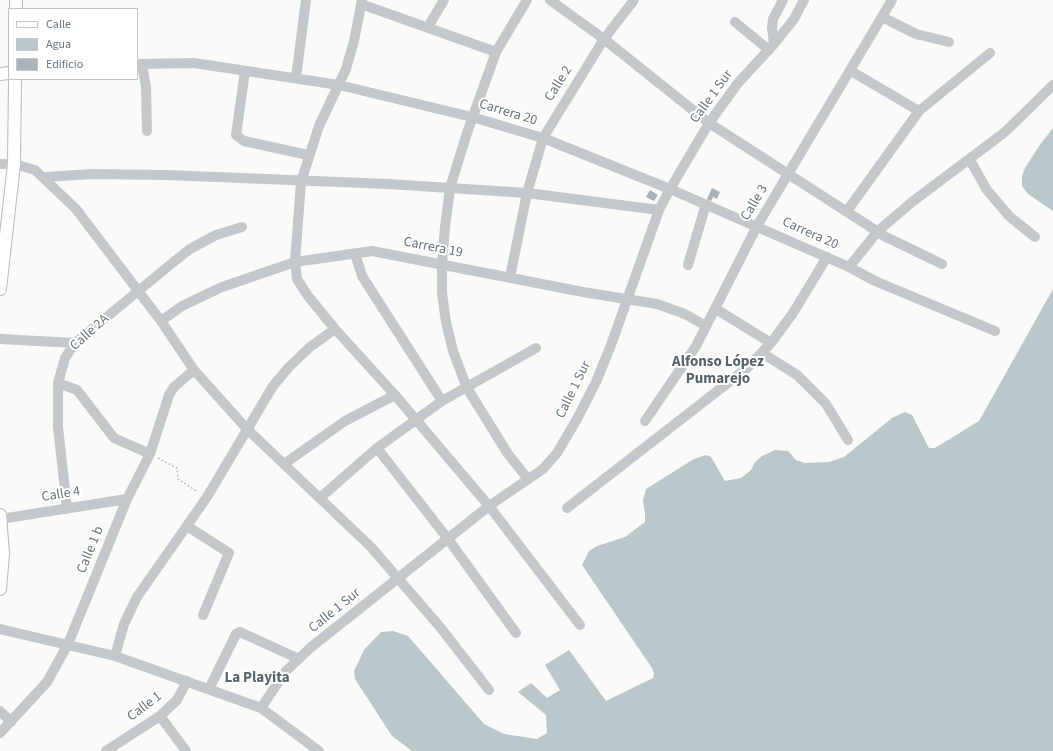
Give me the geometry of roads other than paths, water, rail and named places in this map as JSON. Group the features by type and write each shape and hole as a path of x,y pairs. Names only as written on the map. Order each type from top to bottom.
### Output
{"main road":[{"path":"0,289 3,228 14,164 15,80"},
{"path":"0,515 3,554 1,587"}],"street":[{"path":"296,78 306,0"},
{"path":"428,27 444,0"},
{"path":"526,0 496,52 472,117 450,188 442,264 442,293 446,322 453,351 467,388 508,454 528,479"},
{"path":"550,0 604,39 708,123 878,231 916,253 942,264"},
{"name":"Calle 2","path":"510,277 527,193 543,138 604,39 634,0"},
{"path":"772,47 773,19 783,0"},
{"name":"Calle 1 Sur","path":"262,708 285,672 299,659 489,506 544,469 557,454 577,419 611,345 659,210 670,189 708,123 738,83 772,47 794,19 804,0"},
{"name":"Calle 3","path":"645,421 696,346 757,226 851,71 892,0"},
{"path":"496,52 361,2 354,41 339,85 319,126 308,155 301,182 294,262 297,279 308,296 335,329 395,395 489,506 580,625"},
{"path":"882,17 916,34 949,42"},
{"path":"735,22 772,47"},
{"path":"847,211 919,111 990,53"},
{"name":"Carrera 20","path":"139,64 194,63 339,85 472,117 543,138 706,204 827,257 886,285 995,331"},
{"path":"139,64 146,87 147,131"},
{"path":"245,70 236,135 244,141 308,155"},
{"path":"851,71 919,111"},
{"name":"Carrera 20","path":"849,267 878,231 912,202 970,160 1005,132 1053,85"},
{"path":"970,160 987,190 1004,210 1035,237"},
{"path":"0,164 14,164 36,170 45,177 76,209 161,321 194,370 247,429 371,547 440,627 489,690"},
{"path":"45,177 92,174 166,175 450,188 527,193 659,210"},
{"path":"688,265 706,204"},
{"name":"Calle 2A","path":"68,508 58,427 58,383 65,358 75,343 190,249 216,235 242,227"},
{"name":"Carrera 19","path":"161,321 182,306 222,287 294,262 372,251 627,300 657,304 685,314 706,326"},
{"path":"355,254 362,276 442,401"},
{"path":"567,508 747,368 771,343 793,313 827,257"},
{"path":"716,309 771,343"},
{"path":"115,656 124,624 137,597 207,497 273,386 289,367 310,347 335,329"},
{"path":"0,339 75,343"},
{"path":"320,498 377,448 442,401 536,348"},
{"path":"762,353 802,380 826,404 848,440"},
{"name":"Calle 1 b","path":"0,733 47,682 68,644 126,499 150,454 169,395 174,388 194,370"},
{"path":"58,383 77,390 114,438 150,454"},
{"path":"284,464 345,420 395,395"},
{"path":"377,448 448,539 516,633"},
{"name":"Calle 4","path":"0,519 126,499"},
{"path":"187,526 229,553 203,615"},
{"path":"0,629 115,656 262,708 319,751"},
{"path":"209,689 236,634 240,632 299,659"},
{"name":"Calle 1","path":"106,751 160,716 177,700 187,682"},
{"path":"0,711 10,722"},
{"path":"160,716 186,751"}],"water":[{"path":"1053,128 1053,211 1028,194 1022,186 1022,176 1025,168 1039,146"},
{"path":"1053,289 1053,751 412,751 392,736 355,679 354,671 364,650 381,632 393,631 408,636 484,724 504,734 537,739 547,733 546,715 518,692 531,683 547,698 560,690 545,665 569,650 606,701 653,678 654,673 652,668 582,565 589,551 597,546 625,537 645,522 643,500 646,489 694,459 706,455 711,457 725,481 741,478 751,470 755,462 762,456 775,450 788,451 796,460 805,463 829,462 844,457 892,418 905,412 912,415 929,448 935,448 979,421"}],"district":[{"name":"Alfonso López Pumarejo","path":"718,372"},
{"name":"La Playita","path":"257,679"}]}
